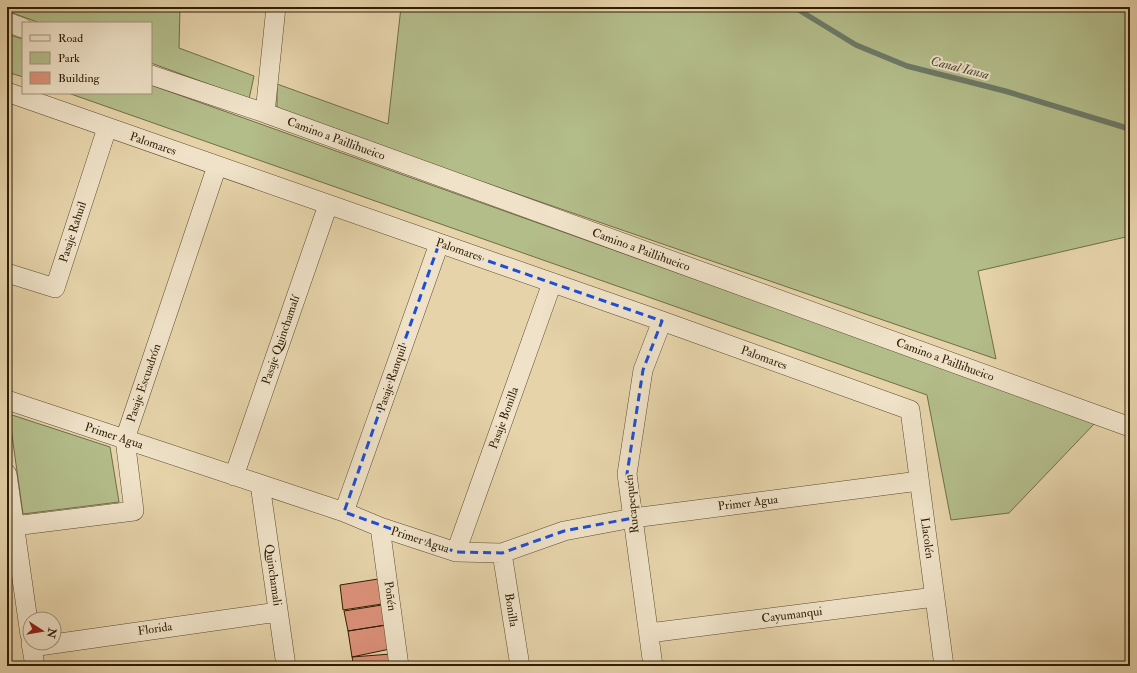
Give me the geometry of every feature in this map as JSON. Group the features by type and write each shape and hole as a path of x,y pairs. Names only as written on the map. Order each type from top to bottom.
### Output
{"street":[{"path":"265,113 276,7"},
{"path":"7,22 22,28"},
{"name":"Camino a Paillihueico","path":"152,75 265,113 1130,427"},
{"name":"Palomares","path":"7,92 662,321 910,410"},
{"name":"Pasaje Rahuil","path":"7,273 55,288 107,128"},
{"name":"Pasaje Escuadrón","path":"14,526 134,511 125,440 217,166"},
{"name":"Pasaje Quinchamalí","path":"234,476 328,205"},
{"name":"Pasaje Ranquil","path":"344,512 439,244"},
{"name":"Pasaje Bonilla","path":"456,552 552,283"},
{"name":"Rucapequén","path":"652,666 649,633 627,474 643,370 662,321"},
{"name":"Primer Agua","path":"7,400 344,512 380,527 456,552 502,553 564,531 633,518 919,481"},
{"name":"Llacolén","path":"910,410 944,666"},
{"path":"7,474 26,611"},
{"name":"Quinchamali","path":"260,484 286,666"},
{"name":"Poñén","path":"380,527 400,666"},
{"name":"Bonilla","path":"502,553 520,666"},
{"name":"Cayumanqui","path":"649,633 935,597"},
{"name":"Florida","path":"62,638 278,612"},
{"path":"32,651 35,666"}],"highlighted area":[{"path":"439,244 662,321 643,370 627,474 633,518 564,531 502,553 456,552 344,512"}],"green space":[{"path":"7,7 180,7 179,48 254,76 249,99 152,63 152,22 37,22 7,11"},
{"path":"401,7 1130,7 1130,236 978,271 996,359 277,111 277,84 388,124"},
{"path":"7,34 22,39 22,77 7,72"},
{"path":"152,85 1096,422 1009,513 951,520 927,395 71,94 152,94"},
{"path":"9,414 110,447 119,502 23,514"}],"building":[{"path":"378,579 382,604 343,610 340,585"},
{"path":"382,605 386,625 348,631 344,611"},
{"path":"386,625 390,649 352,657 348,631"},
{"path":"391,654 393,666 354,666 352,657"}],"waterway":[{"name":"Canal Iansa","path":"794,7 856,45 907,66 1005,91 1130,129"}]}
